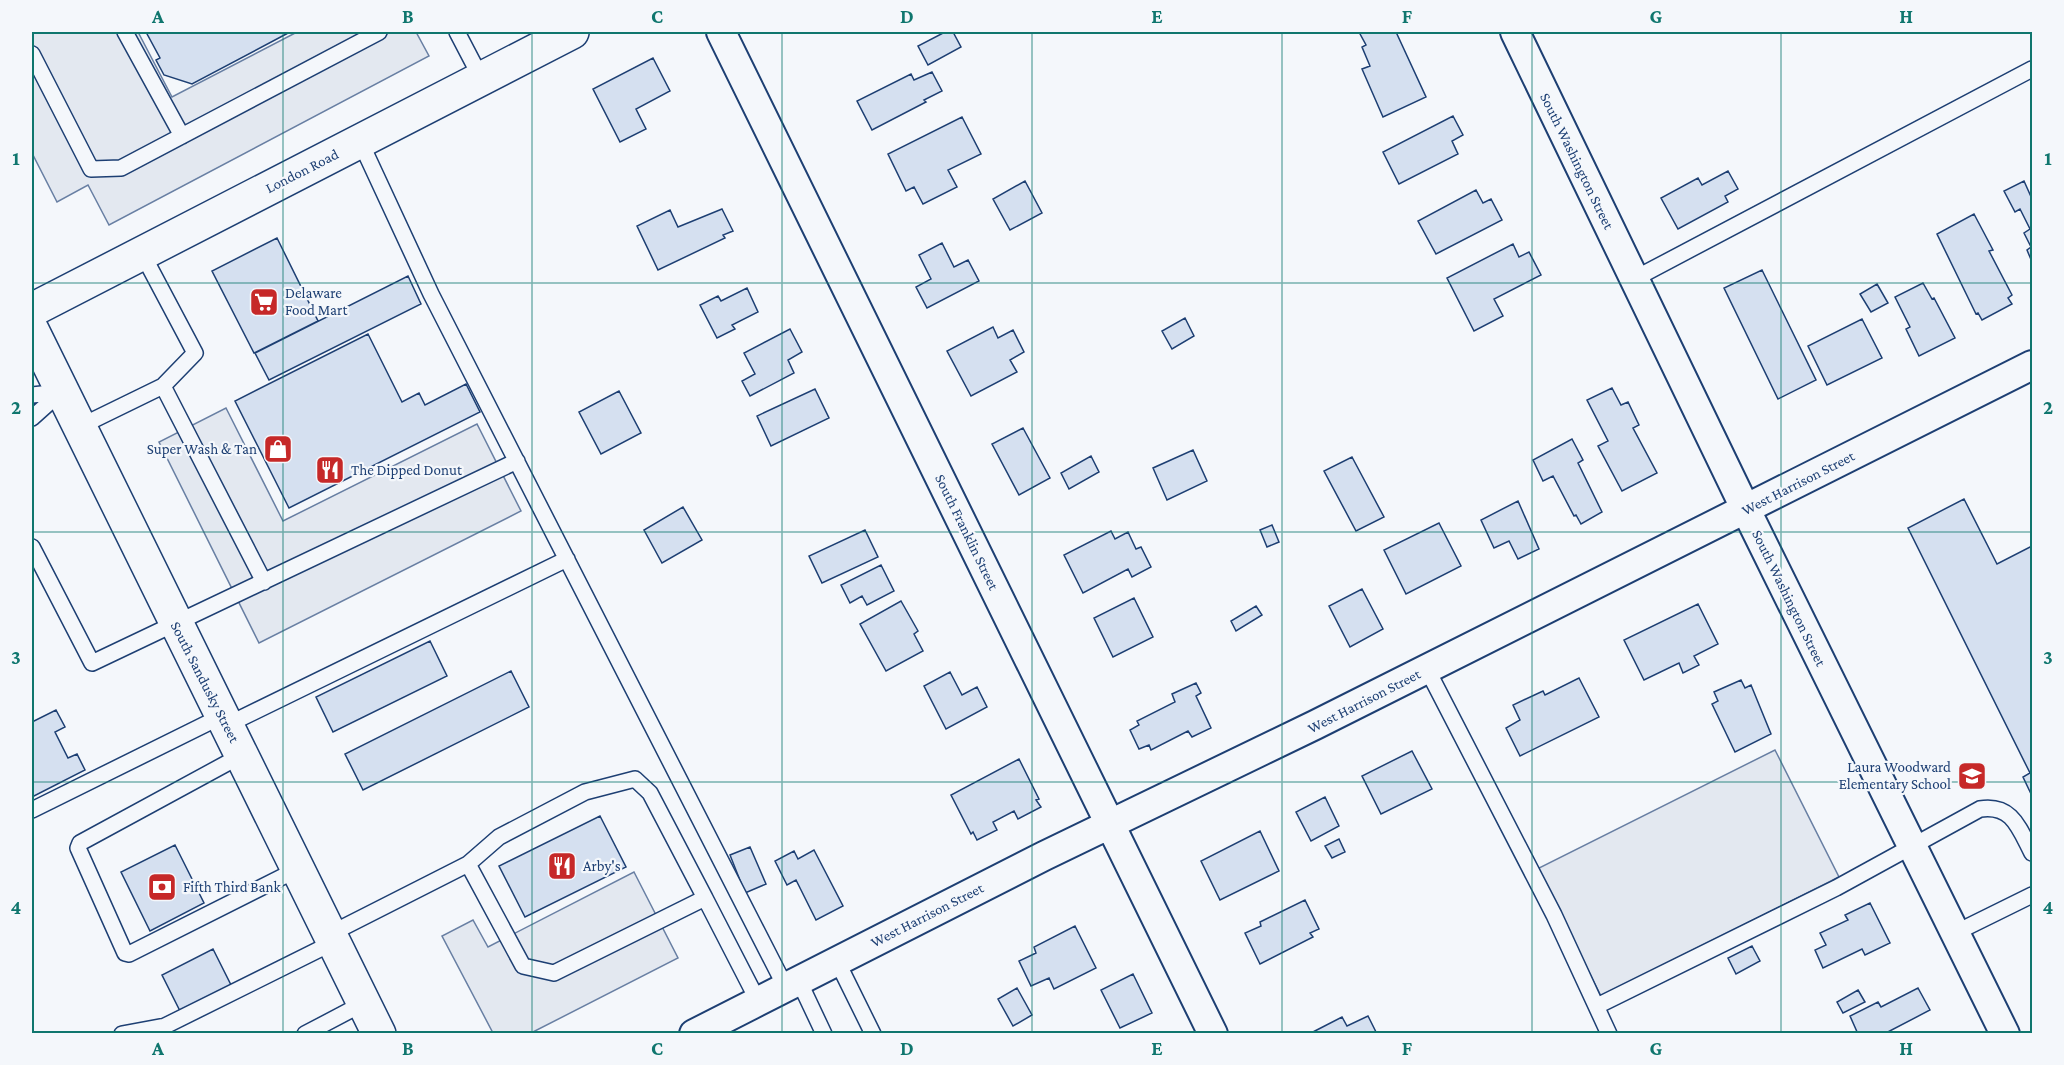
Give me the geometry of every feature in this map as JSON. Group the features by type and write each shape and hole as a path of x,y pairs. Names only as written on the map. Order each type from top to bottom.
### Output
{"street":[{"name":"London Road","path":"32,310 572,32"},
{"name":"South Franklin Street","path":"721,32 1213,1034"},
{"name":"South Washington Street","path":"1515,32 1746,510 2005,1034"},
{"name":"South Sandusky Street","path":"32,330 46,394 80,427 379,1034"},
{"name":"West Harrison Street","path":"694,1034 2032,366"}],"lane":[{"path":"125,32 182,136"},
{"path":"32,54 91,169 121,168 379,32"},
{"path":"457,32 481,78"},
{"path":"1634,279 2032,69"},
{"path":"360,141 431,294 567,559 792,985 824,1034"},
{"path":"80,427 163,386 195,353 142,253"},
{"path":"163,386 264,582"},
{"path":"32,418 46,394"},
{"path":"32,547 92,663 517,461"},
{"path":"32,810 567,559"},
{"path":"1427,669 1554,915 1609,1034"},
{"path":"242,755 80,843 78,848 124,953 129,954 298,869"},
{"path":"122,1034 165,1026 468,864 499,837 585,792 635,779 650,793 759,1003"},
{"path":"1597,1006 1912,848 1980,809 1993,807 2005,811 2013,819 2032,852"},
{"path":"468,864 523,966 554,973 705,898"},
{"path":"1955,933 2032,895"},
{"path":"837,961 873,1034"},
{"path":"305,1034 364,1003"}],"shaded area":[{"path":"32,32 138,32 172,97 297,32 416,32 429,56 109,225 88,185 57,202 32,153"},
{"path":"226,408 283,521 477,424 521,511 259,643 159,442"},
{"path":"1775,750 1839,877 1601,996 1537,869"},
{"path":"634,872 678,958 531,1033 493,1033 442,936 473,920 488,947"}],"building":[{"path":"146,32 290,32 192,84 164,75 156,60 160,58"},
{"path":"945,32 953,32 961,47 928,65 918,46"},
{"path":"1359,32 1396,32 1426,97 1383,117 1362,69 1370,66 1362,47 1366,45"},
{"path":"653,58 670,91 636,109 646,129 620,142 593,89"},
{"path":"932,72 942,91 924,100 926,102 872,130 857,101 911,74 914,80"},
{"path":"1453,116 1463,135 1452,141 1458,154 1399,184 1383,152"},
{"path":"962,117 981,154 948,170 957,187 923,204 914,187 906,191 888,154"},
{"path":"1728,171 1738,189 1725,196 1728,202 1678,229 1661,198 1698,178 1702,185"},
{"path":"1025,181 1042,213 1010,230 993,199"},
{"path":"2024,181 2032,199 2032,262 2027,250 2031,247 2024,233 2030,229 2020,209 2015,212 2004,191"},
{"path":"1476,190 1483,203 1491,199 1502,220 1436,254 1418,221"},
{"path":"722,209 733,231 723,235 725,238 658,270 637,226 670,210 678,227"},
{"path":"1974,214 1993,250 1989,251 2012,295 2008,298 2012,304 1982,320 1978,313 1976,314 1937,234"},
{"path":"277,238 318,321 254,353 212,271"},
{"path":"942,243 954,267 968,260 979,281 927,308 916,287 931,279 919,255"},
{"path":"1513,244 1519,257 1529,252 1541,275 1494,299 1503,316 1474,331 1447,278"},
{"path":"1762,270 1816,380 1778,399 1724,288"},
{"path":"408,276 421,304 269,380 255,353"},
{"path":"1923,283 1932,299 1934,298 1955,338 1919,356 1906,329 1910,327 1895,297"},
{"path":"1877,284 1888,303 1871,312 1860,294"},
{"path":"747,288 758,312 732,325 735,329 717,338 700,305 718,296 721,301"},
{"path":"1185,318 1194,336 1172,349 1162,331"},
{"path":"1862,319 1882,358 1827,385 1808,346"},
{"path":"993,327 998,338 1013,330 1024,352 1010,360 1017,372 971,396 947,351"},
{"path":"790,329 802,352 788,360 794,373 750,396 742,381 755,374 744,353"},
{"path":"368,334 402,402 419,393 425,405 466,384 480,412 289,508 235,401"},
{"path":"1612,388 1621,405 1628,402 1639,425 1633,428 1657,473 1622,491 1598,446 1608,441 1587,400"},
{"path":"815,389 829,418 771,446 757,416"},
{"path":"619,391 641,433 601,454 579,412"},
{"path":"1023,428 1050,478 1019,495 992,444"},
{"path":"1572,439 1583,460 1578,463 1602,512 1581,524 1576,515 1574,516 1553,476 1543,481 1533,460"},
{"path":"1193,450 1207,481 1167,500 1153,468"},
{"path":"1091,456 1099,472 1069,489 1061,473"},
{"path":"1352,457 1384,517 1356,531 1324,471"},
{"path":"1964,499 1997,564 2032,546 2032,796 2023,777 2030,773 1908,528"},
{"path":"1518,501 1539,549 1518,559 1509,541 1494,548 1481,520"},
{"path":"683,507 702,540 662,563 644,530"},
{"path":"1439,523 1461,566 1406,594 1384,550"},
{"path":"1272,525 1279,542 1267,547 1260,530"},
{"path":"865,530 878,557 822,583 809,556"},
{"path":"1111,531 1115,539 1128,532 1136,549 1141,547 1151,567 1132,577 1128,569 1083,593 1064,555"},
{"path":"881,565 894,591 867,605 862,596 850,603 841,585"},
{"path":"1362,589 1383,629 1350,647 1329,606"},
{"path":"1134,598 1153,637 1113,657 1094,618"},
{"path":"901,601 918,631 914,634 923,651 886,671 860,624"},
{"path":"1698,604 1718,644 1694,656 1699,665 1683,673 1679,663 1644,680 1624,640"},
{"path":"1256,606 1262,615 1236,631 1231,621"},
{"path":"430,641 447,676 333,732 316,697"},
{"path":"511,671 529,707 363,790 345,754"},
{"path":"950,672 962,695 977,687 987,707 946,729 924,686"},
{"path":"1579,678 1599,717 1520,756 1506,728 1520,720 1513,705 1543,691 1545,695"},
{"path":"1741,680 1745,688 1751,685 1771,734 1735,752 1712,704 1718,701 1714,692"},
{"path":"1196,683 1201,693 1196,696 1211,728 1192,737 1188,731 1151,750 1149,745 1139,749 1130,730 1139,725 1137,721 1175,702 1172,694"},
{"path":"56,710 65,727 55,732 68,758 77,754 85,770 32,797 32,722"},
{"path":"1412,751 1432,789 1381,814 1362,776"},
{"path":"1019,759 1041,807 1018,819 1014,811 993,822 997,830 977,840 973,832 971,834 951,795"},
{"path":"1325,797 1339,826 1311,841 1296,812"},
{"name":"Arby's","path":"600,816 626,867 525,917 499,866"},
{"path":"1260,831 1279,871 1220,900 1201,861"},
{"path":"1339,839 1345,852 1332,858 1325,846"},
{"name":"Fifth Third Bank","path":"175,845 204,903 150,931 121,872"},
{"path":"750,847 766,884 745,893 730,855"},
{"path":"814,850 843,906 816,920 796,880 787,885 775,861 794,851 798,859"},
{"path":"1305,900 1319,929 1310,933 1313,937 1260,964 1245,933 1261,926 1260,922"},
{"path":"1870,903 1890,943 1865,955 1862,949 1823,968 1815,950 1826,945 1820,933 1848,920 1845,915"},
{"path":"1075,926 1096,968 1054,989 1049,978 1031,986 1019,961 1036,953 1034,947"},
{"path":"1752,946 1760,961 1736,974 1728,958"},
{"path":"213,949 231,985 180,1011 162,975"},
{"path":"1133,974 1152,1013 1120,1028 1101,990"},
{"path":"1017,988 1032,1015 1013,1026 998,999"},
{"path":"1918,988 1930,1010 1884,1034 1858,1034 1850,1016 1878,1002 1881,1007"},
{"path":"1858,990 1865,1002 1843,1013 1837,1002"},
{"path":"1368,1016 1377,1034 1309,1034 1342,1017 1347,1026"}],"place":[{"name":"Delaware Food Mart","path":"264,302"},
{"name":"Super Wash & Tan","path":"278,449"},
{"name":"The Dipped Donut","path":"330,470"},
{"name":"Laura Woodward Elementary School","path":"1972,776"},
{"name":"Arby's","path":"562,866"},
{"name":"Fifth Third Bank","path":"162,887"}]}
